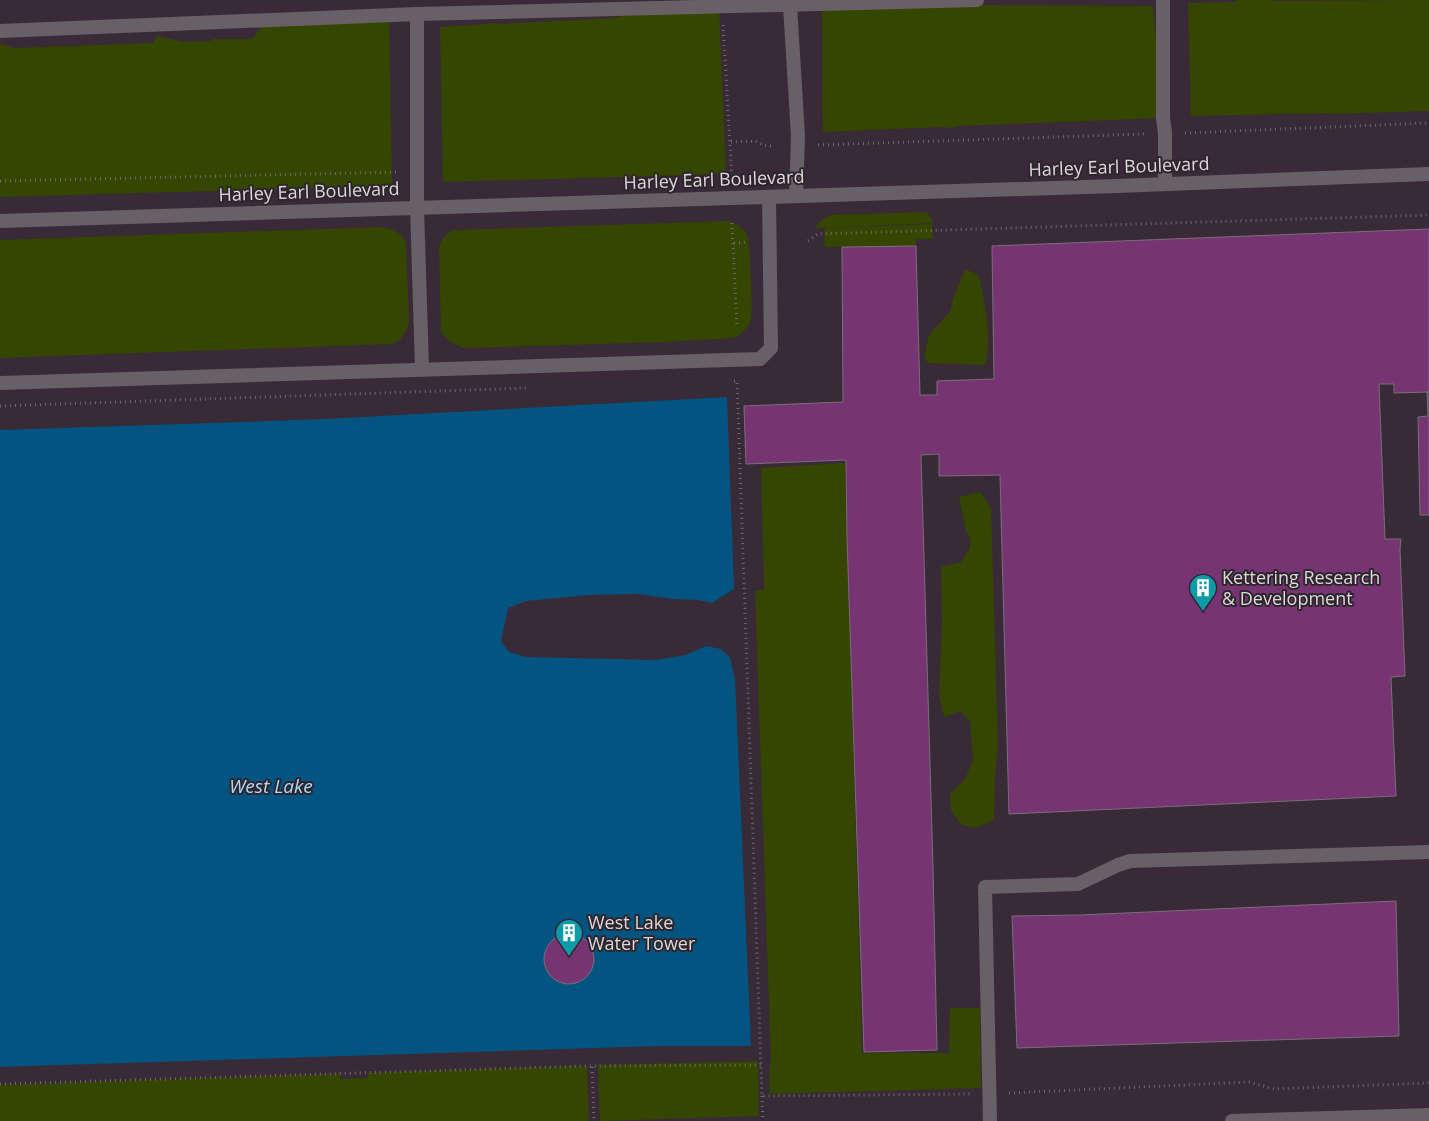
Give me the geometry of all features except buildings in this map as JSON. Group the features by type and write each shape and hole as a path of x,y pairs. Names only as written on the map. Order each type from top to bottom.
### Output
{"lane":[{"path":"0,31 416,14 977,0"},
{"path":"1162,0 1165,184"},
{"path":"790,5 798,136 796,196"},
{"path":"416,14 417,207 422,369"},
{"name":"Harley Earl Boulevard","path":"0,221 1429,174"},
{"path":"0,383 760,359 771,348 769,197"},
{"path":"990,1121 985,887 1078,884 1130,861 1429,852"},
{"path":"1232,1121 1422,1117"}],"path":[{"path":"722,7 732,176"},
{"path":"810,145 1429,123"},
{"path":"731,142 756,141 763,146 772,146"},
{"path":"0,181 398,172"},
{"path":"808,241 818,234 1429,215"},
{"path":"732,223 737,327"},
{"path":"734,243 749,242"},
{"path":"727,382 737,381 763,1121"},
{"path":"0,406 528,388"},
{"path":"0,1084 587,1066 761,1065"},
{"path":"592,1067 594,1121"},
{"path":"762,1096 989,1094 1250,1082 1274,1090 1429,1083"}],"shaded area":[{"path":"0,0 1429,0 1429,1121 0,1121"}],"green space":[{"path":"1239,0 1429,0 1429,111 1191,116 1188,3 1234,2"},
{"path":"822,4 1153,6 1163,118 823,132"},
{"path":"719,9 726,174 443,182 440,27 614,18 644,11"},
{"path":"270,17 389,17 392,186 0,197 0,44 14,48 153,43 157,36 184,42 211,41 213,39 252,39"},
{"path":"926,212 933,223 815,228 821,220 832,215"},
{"path":"728,221 741,228 747,234 751,275 751,319 744,330 734,338 464,348 448,340 441,331 439,247 445,236 455,230"},
{"path":"932,224 933,239 916,239 916,246 825,247 825,228"},
{"path":"383,227 393,230 406,242 409,322 404,335 392,344 0,358 0,240"},
{"path":"965,269 979,275 988,332 985,365 928,363 924,357 928,339 932,331 950,312"},
{"path":"845,463 862,1053 949,1053 950,1008 980,1008 981,1088 770,1094 769,1073 771,1061 755,591 764,589 761,468"},
{"path":"980,492 991,508 998,746 994,820 976,828 962,825 951,811 950,794 965,779 973,760 970,722 960,711 944,717 939,695 942,622 941,567 961,562 969,550 971,540 966,531 959,497"},
{"path":"758,1061 759,1116 600,1121 598,1065"},
{"path":"587,1066 589,1121 0,1121 0,1085 340,1074 340,1079 368,1078 368,1073"}],"water":[{"name":"West Lake","path":"727,397 734,589 712,603 638,594 588,595 526,601 508,608 501,641 509,652 526,657 655,660 686,655 706,646 721,649 730,658 735,679 751,1046 658,1046 0,1067 0,430 327,419"}],"place":[{"name":"Kettering Research & Development","path":"1203,612"},
{"name":"West Lake Water Tower","path":"569,957"}]}
